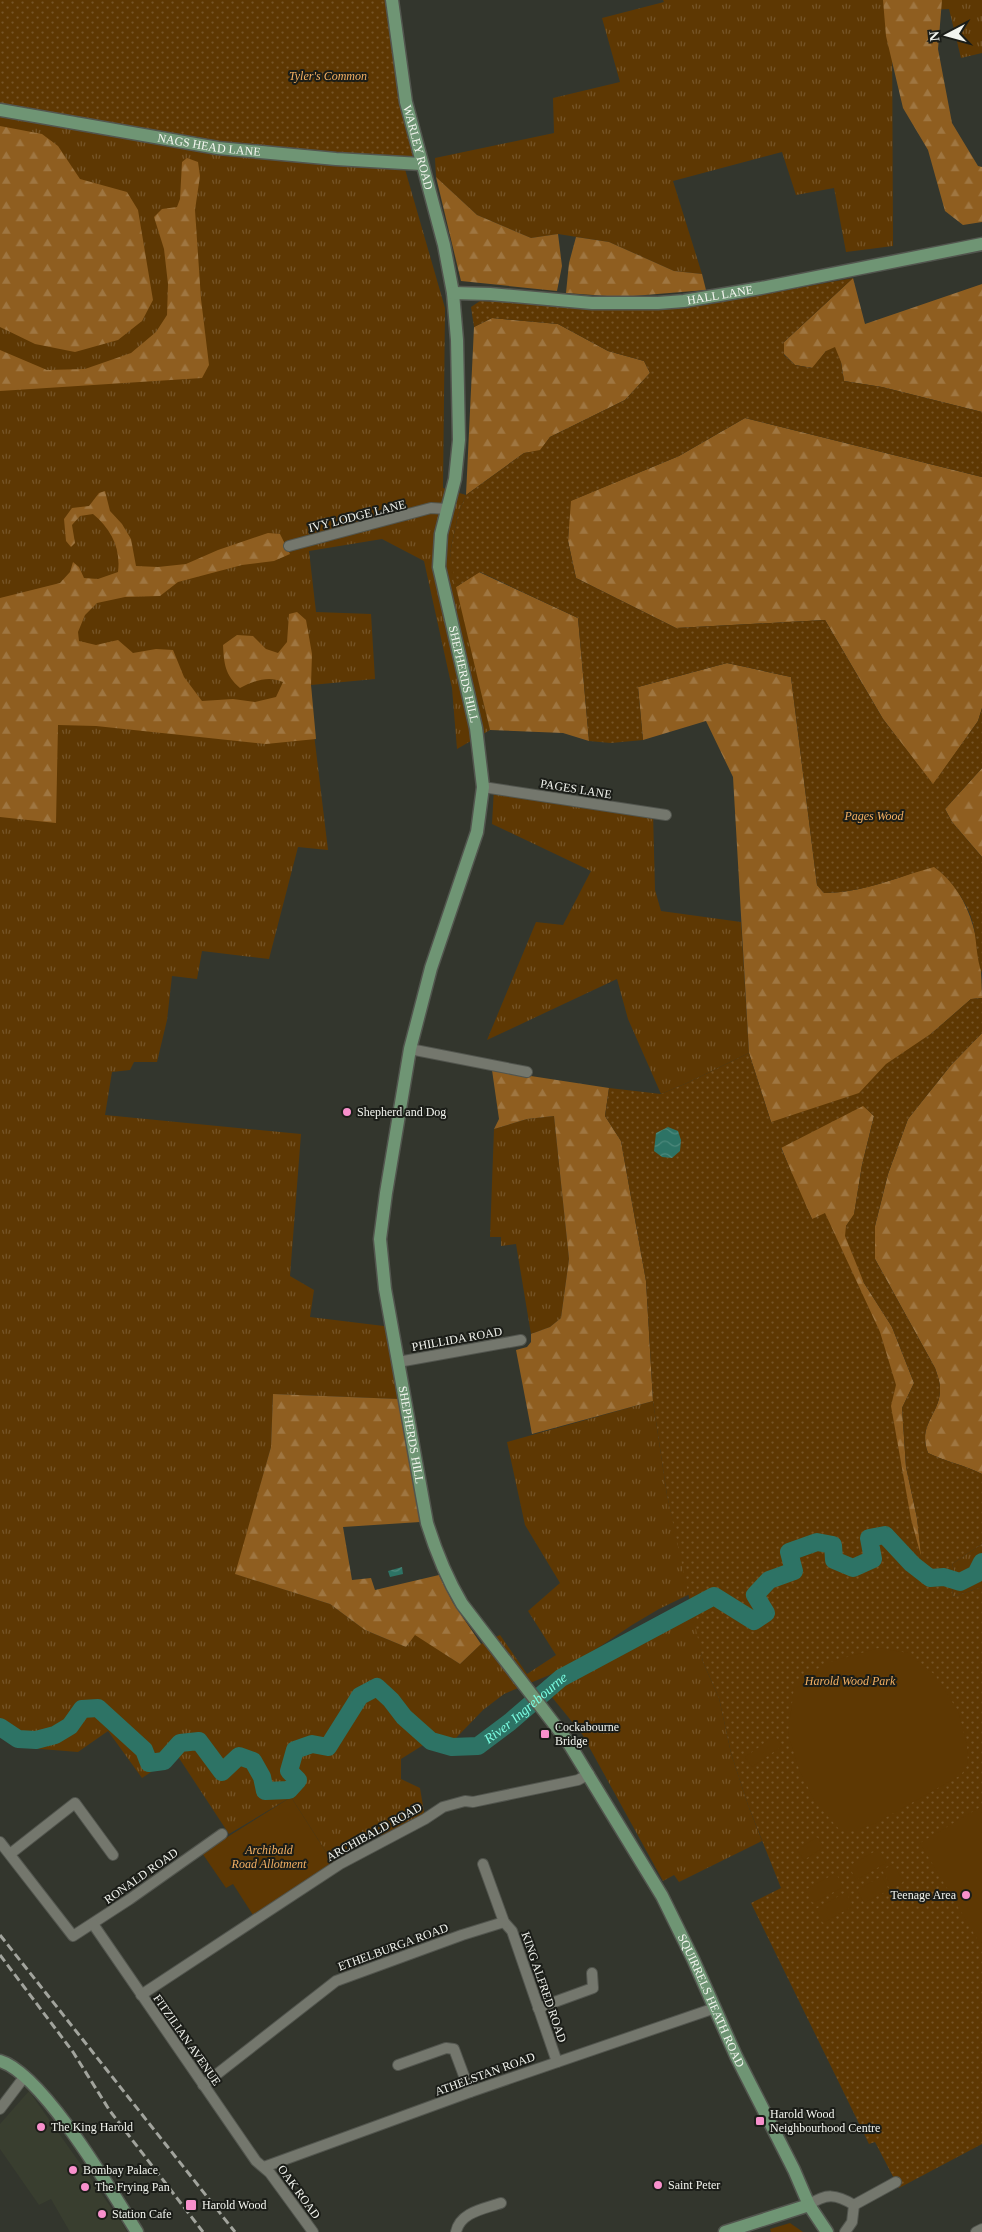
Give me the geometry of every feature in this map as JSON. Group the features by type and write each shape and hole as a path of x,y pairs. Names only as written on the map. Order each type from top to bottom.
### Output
{"street":[{"name":"WARLEY ROAD","path":"392,0 406,102 421,164 444,244 453,293"},
{"name":"NAGS HEAD LANE","path":"0,110 218,148 336,159 421,164"},
{"name":"HALL LANE","path":"453,293 490,294 592,303 658,304 761,288 982,244"},
{"name":"SHEPHERDS HILL","path":"453,293 457,340 459,440 455,479 440,534 439,567 476,728 483,787 477,832 431,968 410,1049 384,1201 380,1239 381,1261 427,1523 436,1555 462,1604 550,1717 589,1774"},
{"name":"IVY LODGE LANE","path":"289,546 431,508 447,510"},
{"name":"PAGES LANE","path":"483,787 666,815"},
{"path":"410,1049 527,1072"},
{"name":"PHILLIDA ROAD","path":"398,1362 521,1340"},
{"name":"ARCHIBALD ROAD","path":"141,1995 340,1864 443,1807 465,1801 473,1802 578,1780 589,1774"},
{"name":"SQUIRRELS HEATH ROAD","path":"589,1774 662,1896 760,2106 794,2170 809,2205 827,2232"},
{"path":"0,1842 10,1854 75,1803 112,1855"},
{"name":"RONALD ROAD","path":"10,1854 73,1936 222,1834"},
{"name":"KING ALFRED ROAD","path":"483,1864 504,1922 512,1932 557,2062"},
{"name":"ETHELBURGA ROAD","path":"203,2085 336,1981 504,1922"},
{"name":"FITZILIAN AVENUE","path":"93,1924 256,2161 264,2167"},
{"path":"538,2008 593,1988 592,1973"},
{"name":"ATHELSTAN ROAD","path":"264,2167 470,2092 715,2008"},
{"path":"398,2065 446,2048 454,2049 470,2092"},
{"path":"2,2061 26,2076 46,2098 137,2232"},
{"path":"0,2109 26,2076"},
{"name":"OAK ROAD","path":"264,2167 313,2232"},
{"path":"854,2205 896,2182"},
{"path":"725,2232 809,2205 818,2199 836,2196 854,2205"},
{"path":"456,2232 460,2221 467,2215 500,2203"},
{"path":"845,2232 852,2222 854,2205"},
{"path":"976,2232 982,2229"}],"shaded area":[{"path":"29,2091 127,2232 70,2232 51,2199 39,2205 0,2149 0,2124"}],"green space":[{"path":"0,0 398,145 445,308 443,488 466,495 458,515 450,553 490,730 457,749 452,688 424,561 382,539 309,551 316,612 371,614 375,679 311,685 313,726 328,850 298,847 269,959 202,951 197,979 172,976 167,1020 157,1062 134,1062 130,1070 112,1072 105,1115 301,1134 290,1276 314,1290 310,1317 392,1327 399,1399 273,1394 271,1447 236,1574 330,1604 365,1630 406,1647 415,1634 460,1664 481,1644 500,1635 527,1674 556,1655 528,1611 560,1583 525,1525 507,1442 653,1401 667,1495 690,1594 632,1625 571,1666 504,1694 483,1710 456,1738 436,1737 401,1759 401,1779 420,1788 425,1818 403,1829 368,1839 333,1863 291,1797 229,1834 177,1755 142,1778 108,1731 78,1752 16,1747 0,1736"},
{"name":"Tyler's Common","path":"0,0 392,0 421,164 99,124 0,109"},
{"path":"663,0 982,0 982,53 961,58 949,9 892,12 893,246 846,252 834,188 796,195 782,152 673,181 702,274 674,271 609,242 558,234 531,238 477,215 436,177 435,158 554,133 553,98 620,82 602,18 664,2"},
{"path":"883,0 942,0 938,49 952,123 978,166 982,167 982,222 963,225 945,211 928,150 903,108 886,36"},
{"path":"0,126 42,134 58,146 80,179 127,192 138,210 153,300 142,321 118,340 75,352 35,344 0,327"},
{"path":"187,158 198,162 200,176 195,210 201,299 209,365 202,378 0,391 0,350 47,370 85,369 131,353 156,332 167,315 168,284 164,249 154,217 162,209 177,207 180,199 182,162"},
{"path":"436,177 477,215 531,238 558,234 562,266 557,291 461,281"},
{"path":"576,237 609,242 674,271 702,274 706,290 621,297 566,293 569,263"},
{"path":"853,278 865,324 982,284 982,412 882,387 844,381 841,362 826,351 813,368 795,365 784,354 784,342"},
{"name":"Pages Wood","path":"853,278 784,342 784,355 795,365 812,368 826,351 835,347 841,362 844,381 882,387 982,412 982,477 745,418 679,456 571,501 568,541 576,578 676,628 825,620 883,719 933,784 978,721 982,708 982,768 945,809 952,822 982,857 982,973 971,916 963,900 952,885 934,867 880,884 852,890 824,893 817,885 791,677 727,663 638,687 643,740 611,743 589,741 578,618 480,572 456,587 450,553 458,515 466,495 524,453 540,450 550,437 625,400 650,373 644,361 608,351 558,324 492,318 474,327 471,307 480,301 649,310 705,305"},
{"path":"492,318 558,324 608,351 644,361 650,373 625,400 550,437 540,451 524,453 466,495 474,327"},
{"path":"745,418 982,477 982,708 978,721 933,785 883,719 825,620 676,628 576,578 568,541 570,501 679,456"},
{"path":"105,491 110,511 122,524 131,539 136,566 158,567 186,564 218,550 268,533 280,534 290,554 274,561 242,565 178,582 160,596 125,597 97,603 85,615 78,632 79,641 96,645 118,640 133,653 156,649 173,650 184,677 202,701 233,699 255,702 276,697 283,682 266,679 240,688 226,669 223,645 237,635 253,636 266,649 278,653 287,642 289,614 297,612 306,620 312,654 311,685 316,739 266,744 96,726 58,725 56,823 0,817 0,598 60,583 70,572 73,562 79,567 84,578 98,579 118,572 118,555 110,533 93,514 80,516 72,525 75,543 71,547 66,541 64,519 72,508 89,506 99,493"},
{"path":"479,572 578,618 589,741 563,733 490,730 456,587"},
{"path":"727,663 791,677 817,885 824,893 866,887 934,866 948,878 967,908 977,944 982,980 982,998 971,999 932,1033 864,1106 874,1116 862,1165 854,1215 846,1226 864,1283 892,1327 914,1383 902,1408 906,1467 917,1518 922,1560 826,1248 799,1192 771,1122 749,1053 733,777 706,721 643,740 638,687"},
{"path":"982,768 982,857 952,822 945,809"},
{"path":"494,788 653,813 655,890 661,911 741,922 749,1053 661,1094 628,1019 617,979 487,1040 536,922 563,925 591,871 492,824"},
{"name":"Harold Wood Park","path":"982,998 982,1033 951,1065 908,1119 888,1174 875,1226 875,1259 935,1368 939,1380 940,1388 937,1405 925,1434 928,1453 982,1474 982,1544 952,1564 954,1570 952,1597 982,1587 982,2144 899,2188 875,2142 869,2144 751,1903 781,1888 748,1805 731,1753 719,1698 703,1662 667,1495 653,1401 646,1281 621,1141 605,1116 609,1088 661,1094 749,1053 771,1122 859,1093 886,1064 932,1033 971,999","holes":["863,1106 874,1116 862,1165 854,1214 846,1226 845,1236 864,1283 892,1327 914,1383 902,1408 906,1467 917,1518 921,1556 911,1519 891,1406 896,1385 880,1332 825,1213 812,1219 781,1148"]},
{"path":"982,1033 982,1474 928,1453 925,1434 937,1405 940,1388 939,1381 935,1368 875,1259 875,1226 888,1174 908,1119 951,1065"},
{"path":"492,1070 609,1088 605,1116 621,1141 646,1281 653,1401 532,1434 516,1350 527,1347 531,1342 531,1334 550,1327 561,1318 569,1259 554,1116 527,1119 494,1129 499,1119"},
{"path":"554,1116 569,1259 561,1318 550,1327 531,1334 516,1244 501,1246 501,1237 490,1237 494,1129 527,1119"},
{"path":"273,1394 399,1399 420,1522 343,1527 352,1580 371,1578 375,1590 439,1575 453,1603 481,1644 460,1664 415,1635 406,1647 365,1630 330,1604 235,1574 271,1447"},
{"path":"982,1544 982,1587 952,1597 954,1570 952,1564"},
{"path":"693,1608 703,1662 719,1698 731,1753 762,1841 679,1882 674,1875 663,1881 582,1734 547,1691 561,1678"},
{"path":"879,1648 908,1653 935,1675 958,1711 967,1745 968,1764 961,1775 876,1823 860,1829 839,1829 816,1803 800,1772 788,1734 794,1688 805,1675 833,1661"},
{"path":"775,1736 782,1746 752,1767 745,1757"},
{"name":"Archibald Road Allotment","path":"291,1797 333,1863 253,1915 233,1884 226,1888 202,1853"},
{"name":"Teenage Area","path":"982,1806 982,1947 920,1843"},
{"path":"817,1837 824,1847 804,1860 797,1850"},
{"path":"879,1849 886,1863 856,1880 849,1866"},
{"path":"894,1864 903,1882 892,1888 882,1870"},
{"path":"836,1873 843,1887 813,1903 805,1890"},
{"path":"882,1876 889,1890 864,1903 857,1890"},
{"path":"846,1892 853,1906 823,1923 816,1909"},
{"path":"790,2223 803,2232 771,2232 770,2229"}],"water":[{"path":"668,1127 678,1131 681,1140 680,1151 672,1158 662,1157 654,1151 656,1133"},
{"path":"402,1567 403,1574 390,1577 388,1571"}],"waterway":[{"name":"River Ingrebourne","path":"0,1727 18,1739 36,1740 55,1735 70,1726 82,1709 98,1708 144,1750 149,1763 164,1761 180,1743 199,1741 222,1772 239,1756 253,1761 262,1777 265,1791 289,1790 298,1780 289,1771 295,1750 312,1744 328,1747 360,1696 377,1687 391,1700 404,1717 431,1741 452,1747 478,1746 510,1722 561,1678 714,1596 754,1621 766,1613 755,1595 769,1580 794,1571 789,1552 817,1542 833,1545 834,1560 853,1568 873,1559 869,1538 885,1535 912,1564 930,1578 944,1577 960,1582 976,1574 982,1562"}],"railway":[{"path":"0,1935 235,2232"},
{"path":"0,1955 73,2052 110,2111 203,2232"}],"place":[{"name":"Shepherd and Dog","path":"347,1112"},
{"name":"Cockabourne Bridge","path":"545,1734"},
{"name":"Teenage Area","path":"966,1895"},
{"name":"Harold Wood Neighbourhood Centre","path":"760,2121"},
{"name":"The King Harold","path":"41,2127"},
{"name":"Bombay Palace","path":"73,2170"},
{"name":"Saint Peter","path":"658,2185"},
{"name":"The Frying Pan","path":"85,2187"},
{"name":"Harold Wood","path":"191,2205"},
{"name":"Station Cafe","path":"102,2214"}]}
